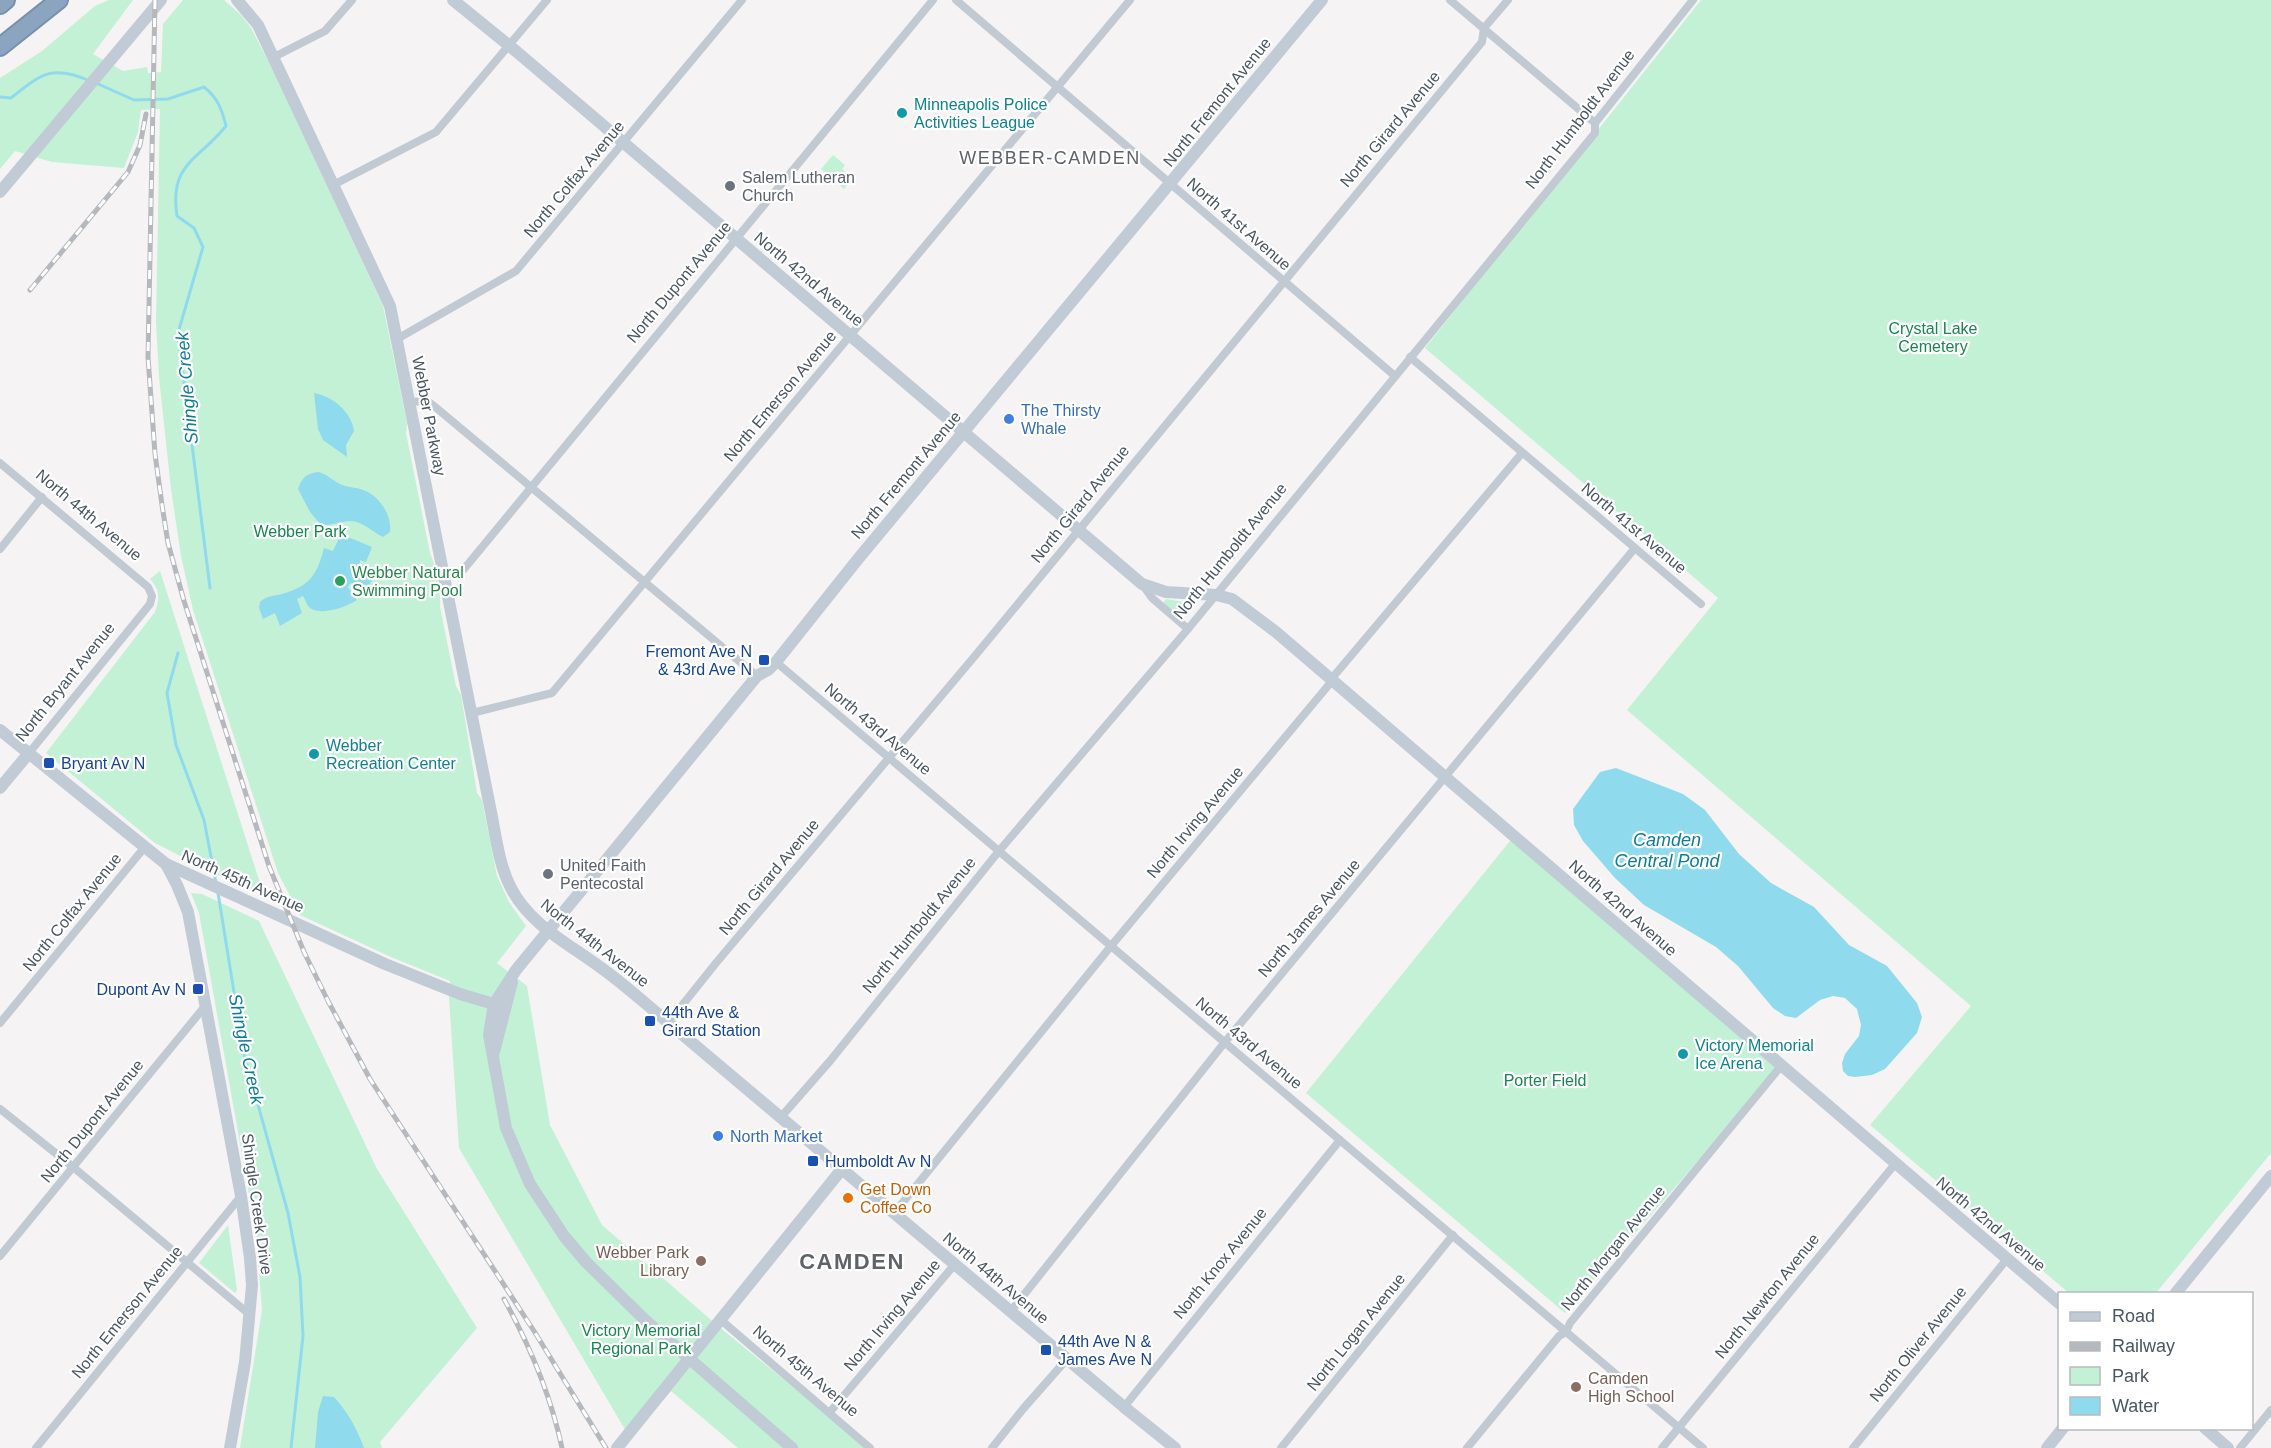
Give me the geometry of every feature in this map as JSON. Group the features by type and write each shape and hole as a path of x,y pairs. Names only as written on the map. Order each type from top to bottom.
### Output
{"highway":[{"path":"0,5 6,0"},
{"path":"0,47 59,0"}],"street":[{"path":"0,192 161,0"},
{"name":"Webber Parkway","path":"237,0 258,25 335,184 390,306 503,870"},
{"path":"274,57 325,31 352,0"},
{"name":"North 42nd Avenue","path":"453,0 1142,584 1152,598 1188,629"},
{"path":"335,184 436,132 547,0"},
{"name":"North Colfax Avenue","path":"397,339 516,270 742,0"},
{"name":"North Dupont Avenue","path":"445,578 464,568 933,0"},
{"name":"North 41st Avenue","path":"956,0 1395,376"},
{"name":"North Emerson Avenue","path":"472,713 552,693 1130,0"},
{"name":"North Fremont Avenue","path":"499,1006 516,970 548,929 757,676 776,662 858,559 1322,0"},
{"path":"1450,0 1595,123"},
{"name":"North Girard Avenue","path":"668,1023 1482,42 1484,28 1508,0"},
{"name":"North Humboldt Avenue","path":"780,1117 830,1061 999,851 1188,629 1594,133 1595,123 1693,0"},
{"name":"North 41st Avenue","path":"1410,357 1701,604"},
{"path":"410,402 427,401 434,406 757,676"},
{"name":"North Irving Avenue","path":"895,1212 1333,677 1522,453"},
{"name":"North 44th Avenue","path":"0,463 148,587 152,596"},
{"path":"0,549 42,497"},
{"name":"North James Avenue","path":"1011,1311 1225,1042 1635,548"},
{"name":"North 42nd Avenue","path":"1142,584 1167,592 1216,595 1232,599 1242,606 2058,1302"},
{"name":"North Bryant Avenue","path":"0,788 150,604 152,596"},
{"name":"North 43rd Avenue","path":"776,662 1703,1448"},
{"name":"North 45th Avenue","path":"0,730 166,864 386,964 460,994 499,1006"},
{"name":"North Colfax Avenue","path":"0,1023 144,848"},
{"name":"Shingle Creek Drive","path":"166,864 188,912 207,1004 250,1258 252,1285 245,1362 230,1448"},
{"name":"North 44th Avenue","path":"503,870 511,889 522,905 548,929 601,968 668,1023 1175,1448"},
{"name":"North Dupont Avenue","path":"0,1256 207,1004"},
{"path":"499,1006 489,1035 506,1128 522,1168 544,1209 586,1262 645,1320 792,1448"},
{"name":"North Morgan Avenue","path":"1467,1448 1559,1336 1566,1332 1570,1323 1781,1066"},
{"path":"0,1109 249,1314"},
{"name":"North Knox Avenue","path":"1124,1407 1340,1140"},
{"name":"North Newton Avenue","path":"1662,1448 1895,1164"},
{"path":"617,1448 842,1169"},
{"path":"2176,1292 2271,1176"},
{"name":"North Emerson Avenue","path":"36,1448 241,1196"},
{"name":"North Logan Avenue","path":"1281,1448 1453,1236"},
{"name":"North Oliver Avenue","path":"1853,1448 2007,1259"},
{"name":"North Irving Avenue","path":"830,1412 955,1264"},
{"name":"North 45th Avenue","path":"721,1320 870,1448"},
{"path":"992,1448 1023,1408 1068,1359"},
{"path":"2240,1448 2271,1410"},
{"path":"2047,1448 2061,1430"},
{"path":"2207,1430 2228,1448"}],"green space":[{"name":"Webber Park","path":"109,0 133,0 93,54 123,71 147,67 148,73 161,72 163,24 183,0 224,0 241,15 251,28 274,72 383,306 430,553 438,580 440,607 456,686 461,695 477,793 482,800 497,876 509,902 526,926 497,963 527,986 550,1125 602,1225 718,1326 868,1448 738,1448 671,1391 630,1438 459,1148 449,998 450,981 300,915 278,873 193,610 181,556 159,377 156,322 160,109 141,110 138,132 124,168 52,162 15,151 0,169 0,78 42,51 95,6"},
{"name":"Crystal Lake Cemetery","path":"1701,0 2271,0 2271,1153 2157,1292 2068,1292 1870,1125 1971,1006 1627,710 1718,598 1425,348"},
{"path":"833,155 845,165 842,169 853,178 844,189 821,169"},
{"path":"160,571 261,886 257,890 249,891 155,843 46,753 155,612 158,594 150,579"},
{"path":"1166,599 1194,604 1182,619 1163,603"},
{"name":"Porter Field","path":"1514,836 1781,1066 1565,1313 1306,1093"},
{"path":"191,893 202,894 259,921 377,1169 477,1328 380,1442 382,1448 240,1448 262,1310 256,1233 199,913"},
{"path":"228,1225 237,1290 235,1293 199,1263"}],"water":[{"path":"314,393 334,401 349,417 354,431 346,445 347,457 323,440 318,429"},
{"path":"319,472 340,484 365,490 373,495 388,515 390,532 383,537 364,525 351,521 321,525 310,512 298,489 306,476"},
{"name":"Webber Natural Swimming Pool","path":"341,534 372,547 366,562 360,560 360,564 378,570 365,592 351,583 348,587 357,600 347,605 328,611 315,610 309,607 303,596 297,599 302,613 280,626 275,613 263,619 259,608 260,602 267,597 292,591 306,583 315,572 324,548 333,551"},
{"name":"Camden Central Pond","path":"1616,768 1683,794 1705,810 1739,854 1771,883 1814,907 1849,945 1887,966 1917,1003 1922,1017 1917,1033 1885,1069 1872,1075 1855,1077 1848,1076 1843,1071 1842,1063 1845,1054 1859,1036 1861,1025 1857,1009 1845,998 1833,996 1820,1000 1796,1018 1785,1016 1773,1008 1738,966 1716,947 1644,905 1615,878 1583,841 1574,825 1573,809 1600,772"},
{"path":"323,1396 334,1397 339,1403 352,1421 364,1448 315,1448 318,1412"}],"waterway":[{"name":"Shingle Creek","path":"0,97 11,98 48,74 66,73 90,81"},
{"name":"Shingle Creek","path":"96,83 134,100 168,99 204,87 219,105 226,126 188,164 177,184 176,198 177,216 194,228 203,247 178,333 210,588"},
{"name":"Shingle Creek","path":"178,653 167,693 176,745 204,820 216,883"},
{"name":"Shingle Creek","path":"218,893 244,1054 288,1213 300,1277 303,1336 291,1448"}],"railway":[{"path":"155,0 148,357 155,454 162,505 168,543 184,601 269,866 304,952 328,1001 370,1079 534,1331 606,1448"},
{"path":"30,290 128,172 140,145 146,114"},
{"path":"504,1299 539,1372 562,1448"}],"place":[{"name":"Minneapolis Police Activities League","path":"902,113"},
{"name":"Salem Lutheran Church","path":"730,186"},
{"name":"The Thirsty Whale","path":"1009,419"},
{"name":"Webber Natural Swimming Pool","path":"340,581"},
{"name":"Fremont Ave N & 43rd Ave N","path":"764,660"},
{"name":"Webber Recreation Center","path":"314,754"},
{"name":"Bryant Av N","path":"49,763"},
{"name":"United Faith Pentecostal","path":"548,874"},
{"name":"Dupont Av N","path":"198,989"},
{"name":"44th Ave & Girard Station","path":"650,1021"},
{"name":"Victory Memorial Ice Arena","path":"1683,1054"},
{"name":"North Market","path":"718,1136"},
{"name":"Humboldt Av N","path":"813,1161"},
{"name":"Get Down Coffee Co","path":"848,1198"},
{"name":"Webber Park Library","path":"701,1261"},
{"name":"44th Ave N & James Ave N","path":"1046,1350"},
{"name":"Camden High School","path":"1576,1387"}],"district":[{"name":"WEBBER-CAMDEN","path":"1050,158"},
{"name":"CAMDEN","path":"852,1261"}],"park label":[{"name":"Victory Memorial Regional Park","path":"641,1339"}]}
